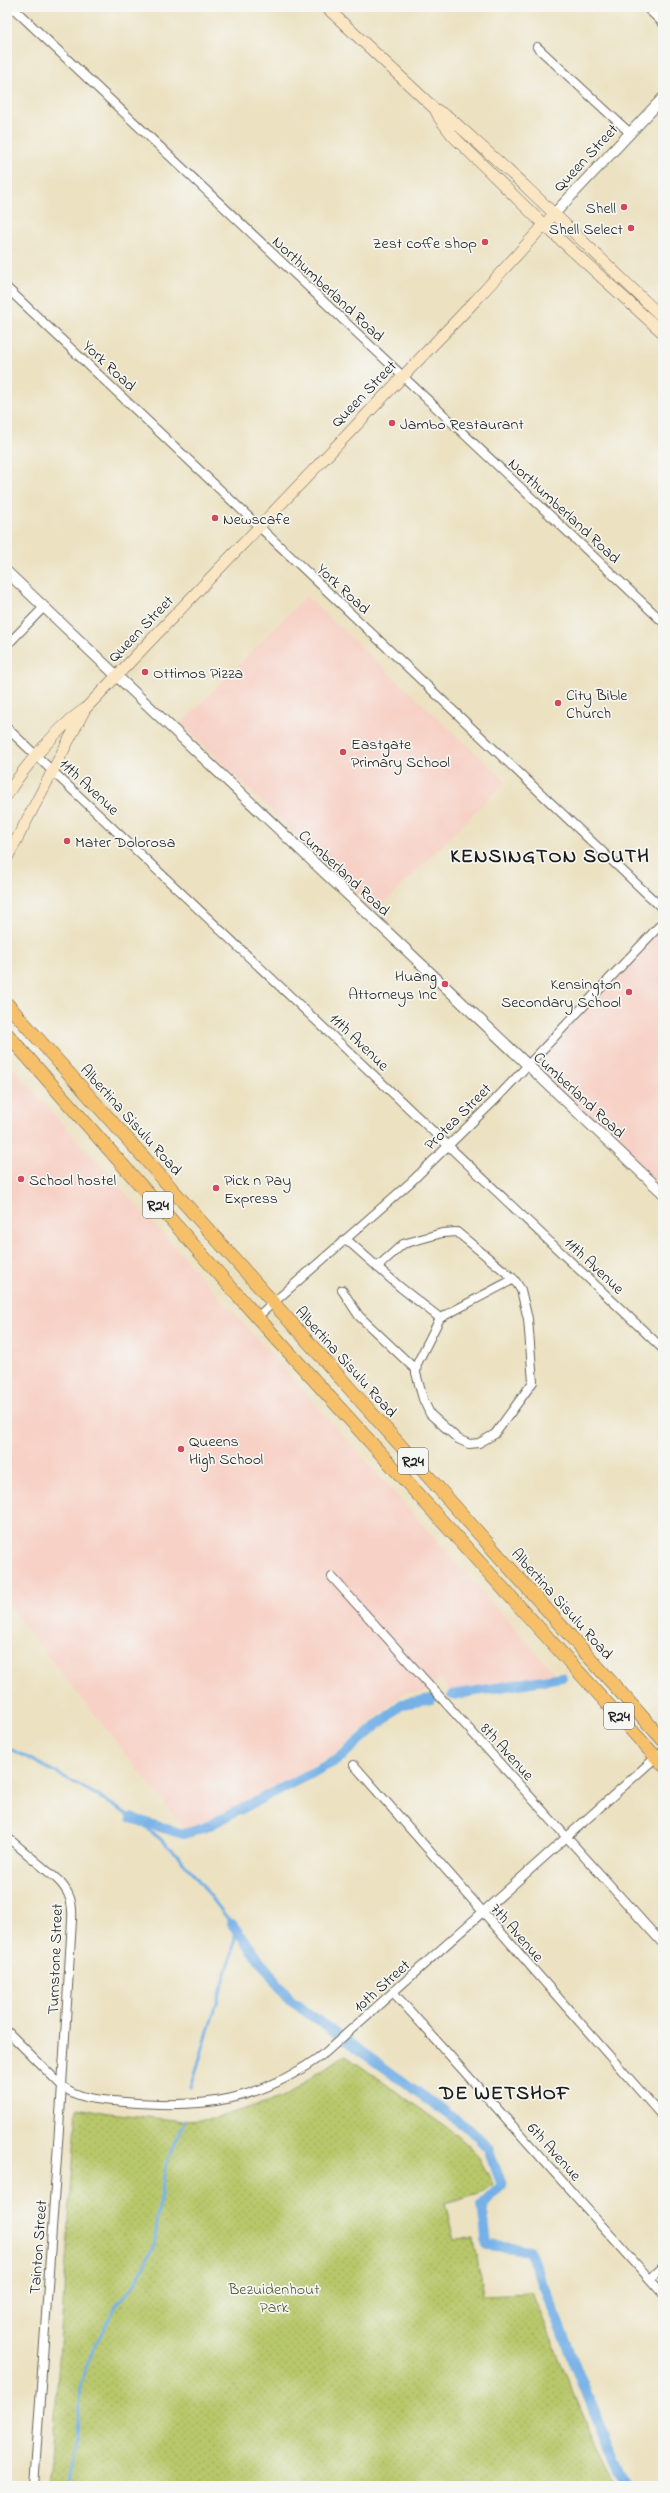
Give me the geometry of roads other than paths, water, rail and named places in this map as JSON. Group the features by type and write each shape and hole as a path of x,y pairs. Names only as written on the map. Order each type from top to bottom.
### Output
{"main road":[{"path":"326,7 435,109 459,126 663,318"},
{"path":"435,109 440,119 452,134 544,225 663,333"},
{"name":"Queen Street","path":"7,795 37,756 68,721 85,708 402,376 554,214"},
{"name":"Queen Street","path":"7,858 85,708"},
{"name":"Albertina Sisulu Road","path":"7,1004 663,1740"},
{"name":"R24","path":"7,1034 257,1317 661,1757"}],"street":[{"name":"Northumberland Road","path":"12,7 663,622"},
{"path":"646,7 663,23"},
{"path":"537,47 630,133"},
{"name":"Queen Street","path":"554,214 663,98"},
{"name":"York Road","path":"7,288 663,909"},
{"name":"Cumberland Road","path":"7,572 526,1065 663,1193"},
{"path":"11,641 44,607"},
{"name":"11th Avenue","path":"7,728 663,1349"},
{"name":"Protea Street","path":"257,1317 346,1239 448,1145 663,922"},
{"path":"342,1290 359,1316 416,1369 423,1398 430,1414 458,1439 466,1444 475,1444 495,1434 533,1382 528,1319 521,1290 514,1279 462,1235 452,1232 403,1244 377,1267"},
{"path":"346,1239 377,1267 440,1318"},
{"path":"416,1369 440,1318 514,1279"},
{"name":"8th Avenue","path":"332,1577 342,1586 663,1944"},
{"name":"10th Street","path":"62,2086 82,2097 117,2102 174,2106 215,2103 250,2094 280,2081 309,2064 339,2041 567,1838 661,1757"},
{"name":"7th Avenue","path":"354,1765 482,1913 663,2117"},
{"name":"Turnstone Street","path":"7,1837 58,1880 65,1888 71,1900 72,1920 62,2086"},
{"name":"6th Avenue","path":"393,1992 663,2294"},
{"path":"7,2031 62,2086"},
{"name":"Tainton Street","path":"34,2486 62,2086"},
{"path":"650,2279 663,2267"}],"waterway":[{"path":"452,1695 562,1677"},
{"path":"131,1818 183,1834 204,1828 337,1760 402,1704 432,1699"},
{"path":"7,1747 104,1799 158,1837 188,1867 232,1924 235,1937 232,1954 191,2087"},
{"path":"232,1924 291,2001 469,2129 488,2148 502,2185 482,2205 487,2245 529,2250 618,2471 630,2486"},
{"path":"67,2486 77,2434 80,2385 96,2344 116,2306 135,2285 154,2245 165,2168 184,2121"}],"place":[{"name":"Shell","path":"624,207"},
{"name":"Shell Select","path":"631,228"},
{"name":"Zest coffe shop","path":"485,242"},
{"name":"Jambo Restaurant","path":"392,423"},
{"name":"Newscafe","path":"215,518"},
{"name":"Ottimos Pizza","path":"145,672"},
{"name":"City Bible Church","path":"558,703"},
{"name":"Eastgate Primary School","path":"343,752"},
{"name":"Mater Dolorosa","path":"67,841"},
{"name":"Huang Attorneys Inc","path":"445,984"},
{"name":"Kensington Secondary School","path":"629,992"},
{"name":"School hostel","path":"21,1179"},
{"name":"Pick n Pay Express","path":"216,1188"},
{"name":"Queens High School","path":"181,1449"}],"district":[{"name":"KENSINGTON SOUTH","path":"550,855"},
{"name":"DE WETSHOF","path":"505,2092"}],"park label":[{"name":"Bezuidenhout Park","path":"274,2297"}]}
